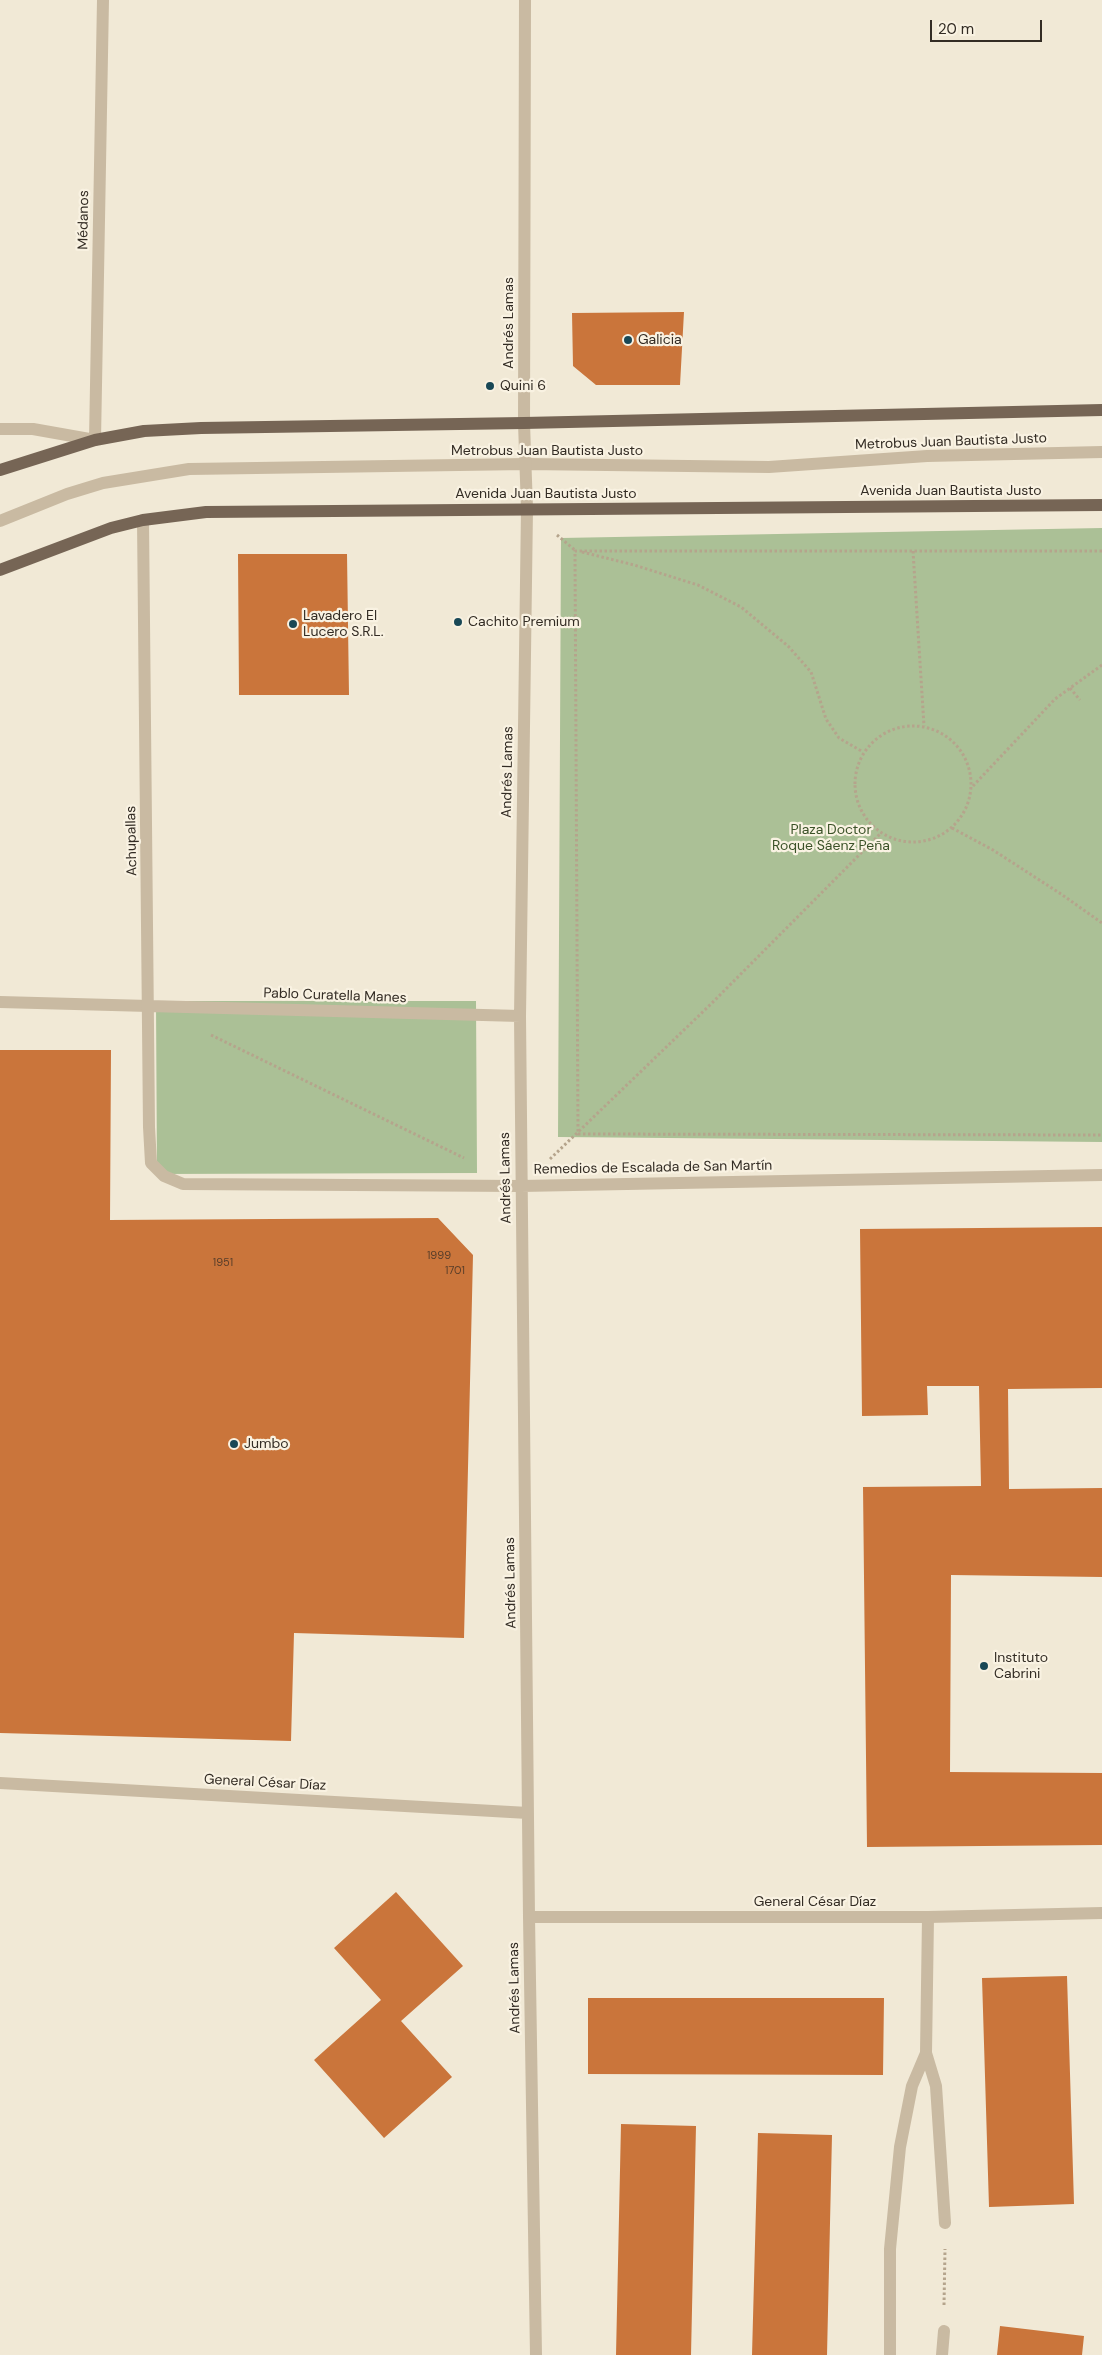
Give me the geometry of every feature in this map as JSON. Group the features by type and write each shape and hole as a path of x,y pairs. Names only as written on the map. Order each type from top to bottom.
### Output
{"main road":[{"path":"0,470 95,440 144,431 201,428 1102,410"},
{"name":"Avenida Juan Bautista Justo","path":"0,570 111,528 143,520 206,512 1102,505"}],"street":[{"name":"Médanos","path":"95,440 103,0"},
{"name":"Andrés Lamas","path":"525,0 524,423 526,509 520,1016 529,1917 536,2355"},
{"path":"0,429 33,429 95,440"},
{"name":"Metrobus Juan Bautista Justo","path":"0,521 67,494 103,483 189,469 526,464 769,467 927,456 1102,452"},
{"name":"Achupallas","path":"143,520 151,1162"},
{"name":"Pablo Curatella Manes","path":"0,1002 520,1016"},
{"name":"Remedios de Escalada de San Martín","path":"151,1162 164,1176 183,1184 521,1186 1102,1175"},
{"name":"General César Díaz","path":"0,1784 528,1813"},
{"name":"General César Díaz","path":"529,1917 928,1916 1102,1913"},
{"path":"928,1916 926,2053 936,2086 945,2223"},
{"path":"890,2355 890,2248 900,2147 912,2086 926,2053"},
{"path":"942,2355 944,2332"}],"path":[{"path":"526,509 576,551 634,564 698,585 741,606 788,646 811,672 826,719 839,738 863,752"},
{"path":"576,551 1102,551"},
{"path":"576,551 578,1134"},
{"path":"913,551 924,726"},
{"path":"972,787 1054,699 1102,665"},
{"path":"1070,688 1080,700"},
{"path":"924,726 944,734 959,748 969,766 972,787 969,802 962,816 952,828 930,840 905,842 881,833 865,818 856,796 855,774 863,752 880,736 901,727 924,726"},
{"path":"952,828 993,850 1102,923"},
{"path":"521,1186 578,1134 712,1003 881,833"},
{"path":"203,1032 468,1160"},
{"path":"578,1134 1102,1135"},
{"path":"944,2332 945,2223"}],"green space":[{"name":"Plaza Doctor Roque Sáenz Peña","path":"1102,528 1102,1142 558,1137 561,538"},
{"path":"156,1001 476,1001 477,1173 157,1174"}],"building":[{"name":"Galicia","path":"684,312 680,385 596,385 573,366 572,313"},
{"name":"Lavadero El Lucero S.R.L.","path":"238,554 347,554 349,695 239,695"},
{"name":"Jumbo","path":"0,1050 111,1050 110,1220 438,1218 473,1255 464,1638 294,1633 291,1741 0,1733"},
{"name":"Instituto Cabrini","path":"1102,1227 1102,1388 1008,1389 1009,1489 1102,1488 1102,1577 951,1575 950,1772 1102,1773 1102,1845 867,1847 863,1487 981,1486 979,1386 927,1386 928,1415 862,1416 860,1229"},
{"path":"396,1892 463,1966 401,2021 452,2077 384,2138 314,2060 381,2000 334,1948"},
{"path":"1067,1976 1074,2204 989,2207 982,1978"},
{"path":"588,1998 884,1998 883,2075 588,2074"},
{"path":"621,2124 696,2126 691,2355 616,2355"},
{"path":"758,2133 832,2135 827,2355 752,2355"},
{"path":"1000,2326 1084,2336 1082,2355 997,2355"}],"place":[{"name":"Galicia","path":"628,340"},
{"name":"Quini 6","path":"490,386"},
{"name":"Cachito Premium","path":"458,622"},
{"name":"Lavadero El Lucero S.R.L.","path":"293,624"},
{"name":"Jumbo","path":"234,1444"},
{"name":"Instituto Cabrini","path":"984,1666"}]}
